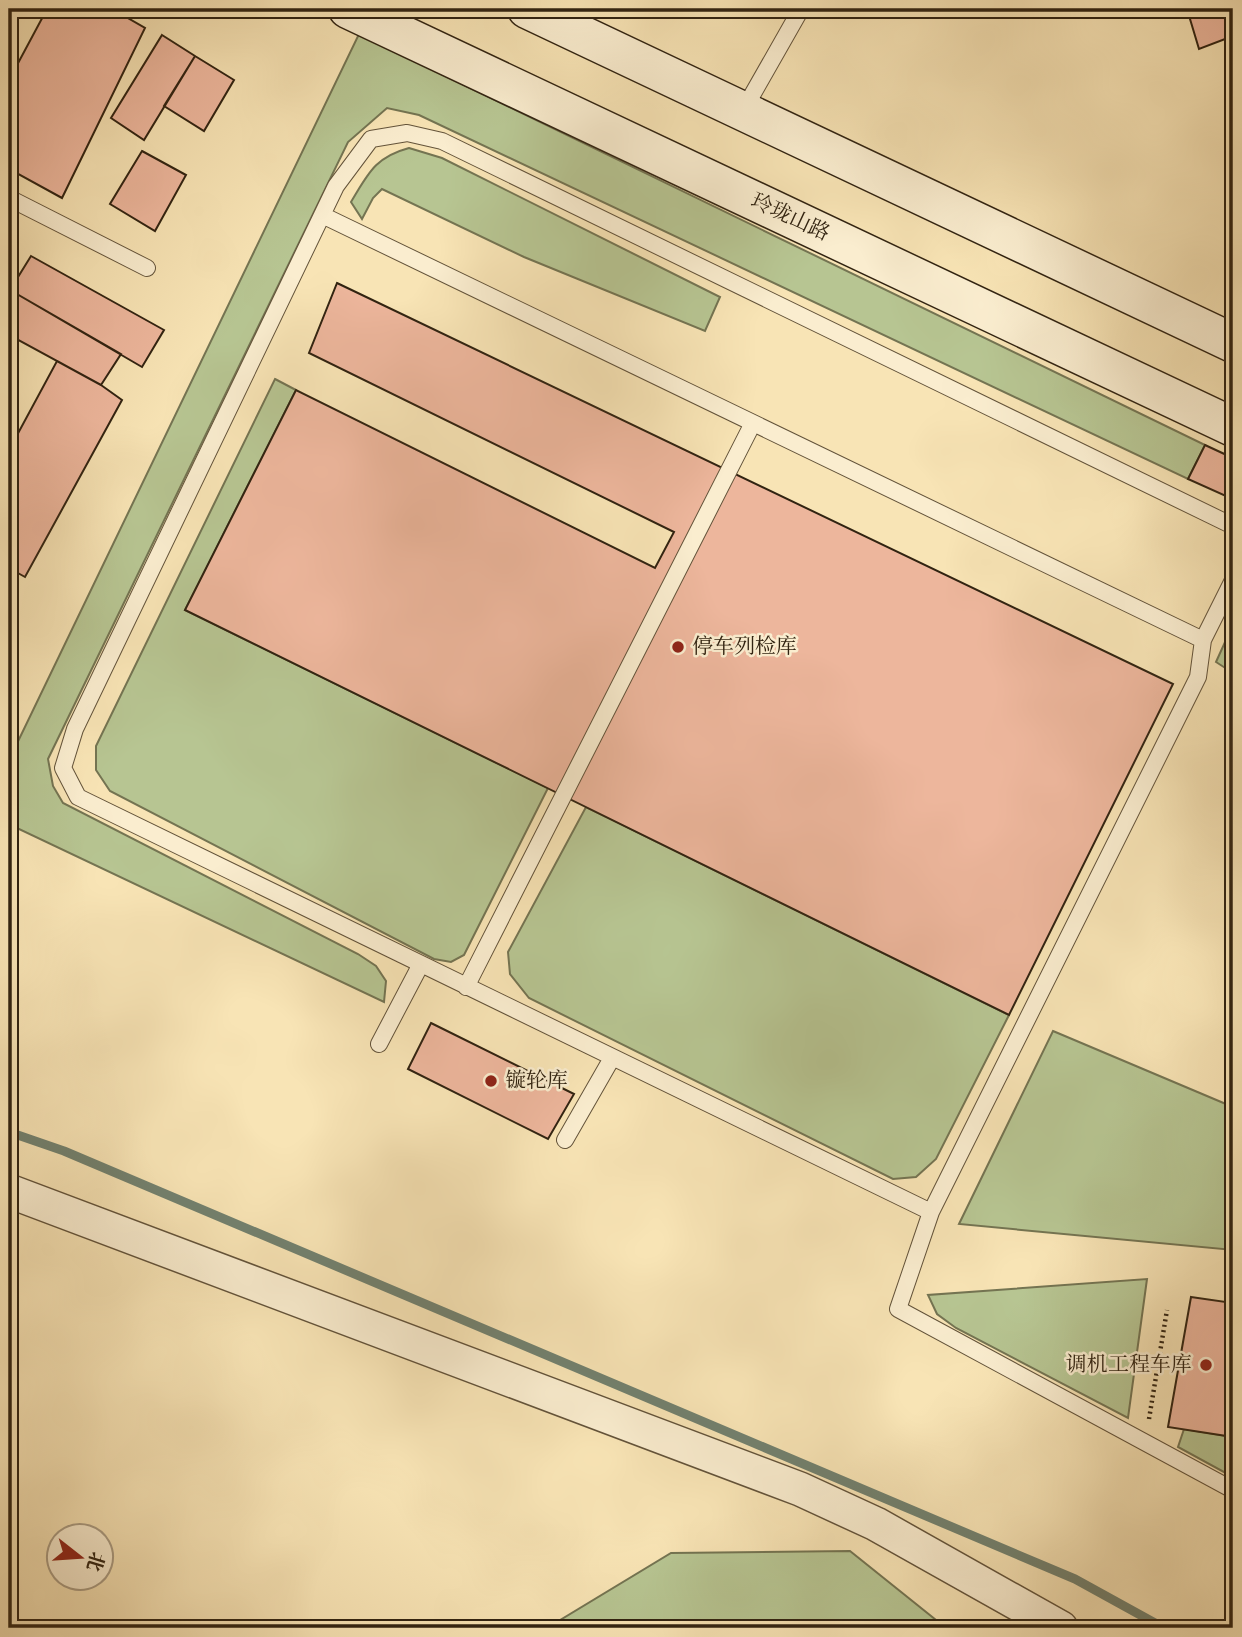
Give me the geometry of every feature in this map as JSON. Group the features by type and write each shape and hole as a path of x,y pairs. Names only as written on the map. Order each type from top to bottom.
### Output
{"main road":[{"name":"玲珑山路","path":"348,9 1233,427"},
{"path":"527,9 1233,343"}],"street":[{"path":"9,1191 800,1489 876,1524 1061,1628"}],"lane":[{"path":"743,111 801,9"},
{"path":"931,1212 78,797 63,768 75,729 336,186 371,139 407,133 442,141 1233,526"},
{"path":"9,198 147,268"},
{"path":"322,215 1203,640"},
{"path":"466,987 753,423"},
{"path":"1233,580 1203,640 1198,677 931,1212 898,1309 1233,1490"},
{"path":"379,1044 421,964"},
{"path":"565,1140 612,1058"}],"path":[{"path":"1145,1442 1167,1310"}],"green space":[{"path":"359,34 1205,445 1188,479 419,115 387,108 348,142 48,759 53,786 63,803 358,954 376,966 386,981 384,1002 17,828 9,839 9,760"},
{"path":"409,148 442,158 720,297 705,331 524,257 382,189 373,198 362,219 351,202 362,183 388,156"},
{"path":"275,379 296,390 185,610 548,788 464,955 451,962 434,959 110,791 96,770 96,746"},
{"path":"1225,642 1233,646 1233,673 1216,662"},
{"path":"586,807 1009,1015 936,1159 916,1177 893,1179 529,998 510,974 508,952"},
{"path":"1053,1031 1233,1107 1233,1250 959,1224"},
{"path":"1147,1279 1128,1418 956,1328 937,1314 928,1295"},
{"path":"1184,1429 1233,1437 1233,1477 1178,1447"},
{"path":"850,1551 946,1628 547,1628 671,1553"}],"building":[{"path":"47,9 112,9 145,28 62,198 9,169 9,150 15,138 9,134 9,80"},
{"path":"1187,9 1233,9 1233,36 1199,49"},
{"path":"162,35 195,56 144,140 111,118"},
{"path":"195,56 234,80 204,131 164,106"},
{"path":"142,151 186,175 155,231 110,204"},
{"path":"31,256 164,330 142,367 10,290"},
{"name":"停车列检库","path":"337,283 1173,684 1009,1015 185,610 296,390 655,568 674,532 309,353"},
{"path":"10,290 121,354 101,385 9,335"},
{"path":"57,361 122,400 25,577 9,568 9,450"},
{"path":"1205,445 1233,458 1233,486 1228,497 1188,479"},
{"name":"镟轮库","path":"431,1023 574,1094 548,1139 408,1069"},
{"name":"调机工程车库","path":"1191,1297 1233,1303 1233,1437 1168,1427"}],"waterway":[{"path":"9,1132 64,1151 1075,1579 1164,1628"}],"place":[{"name":"停车列检库","path":"678,647"},
{"name":"镟轮库","path":"491,1081"},
{"name":"调机工程车库","path":"1206,1365"}]}
